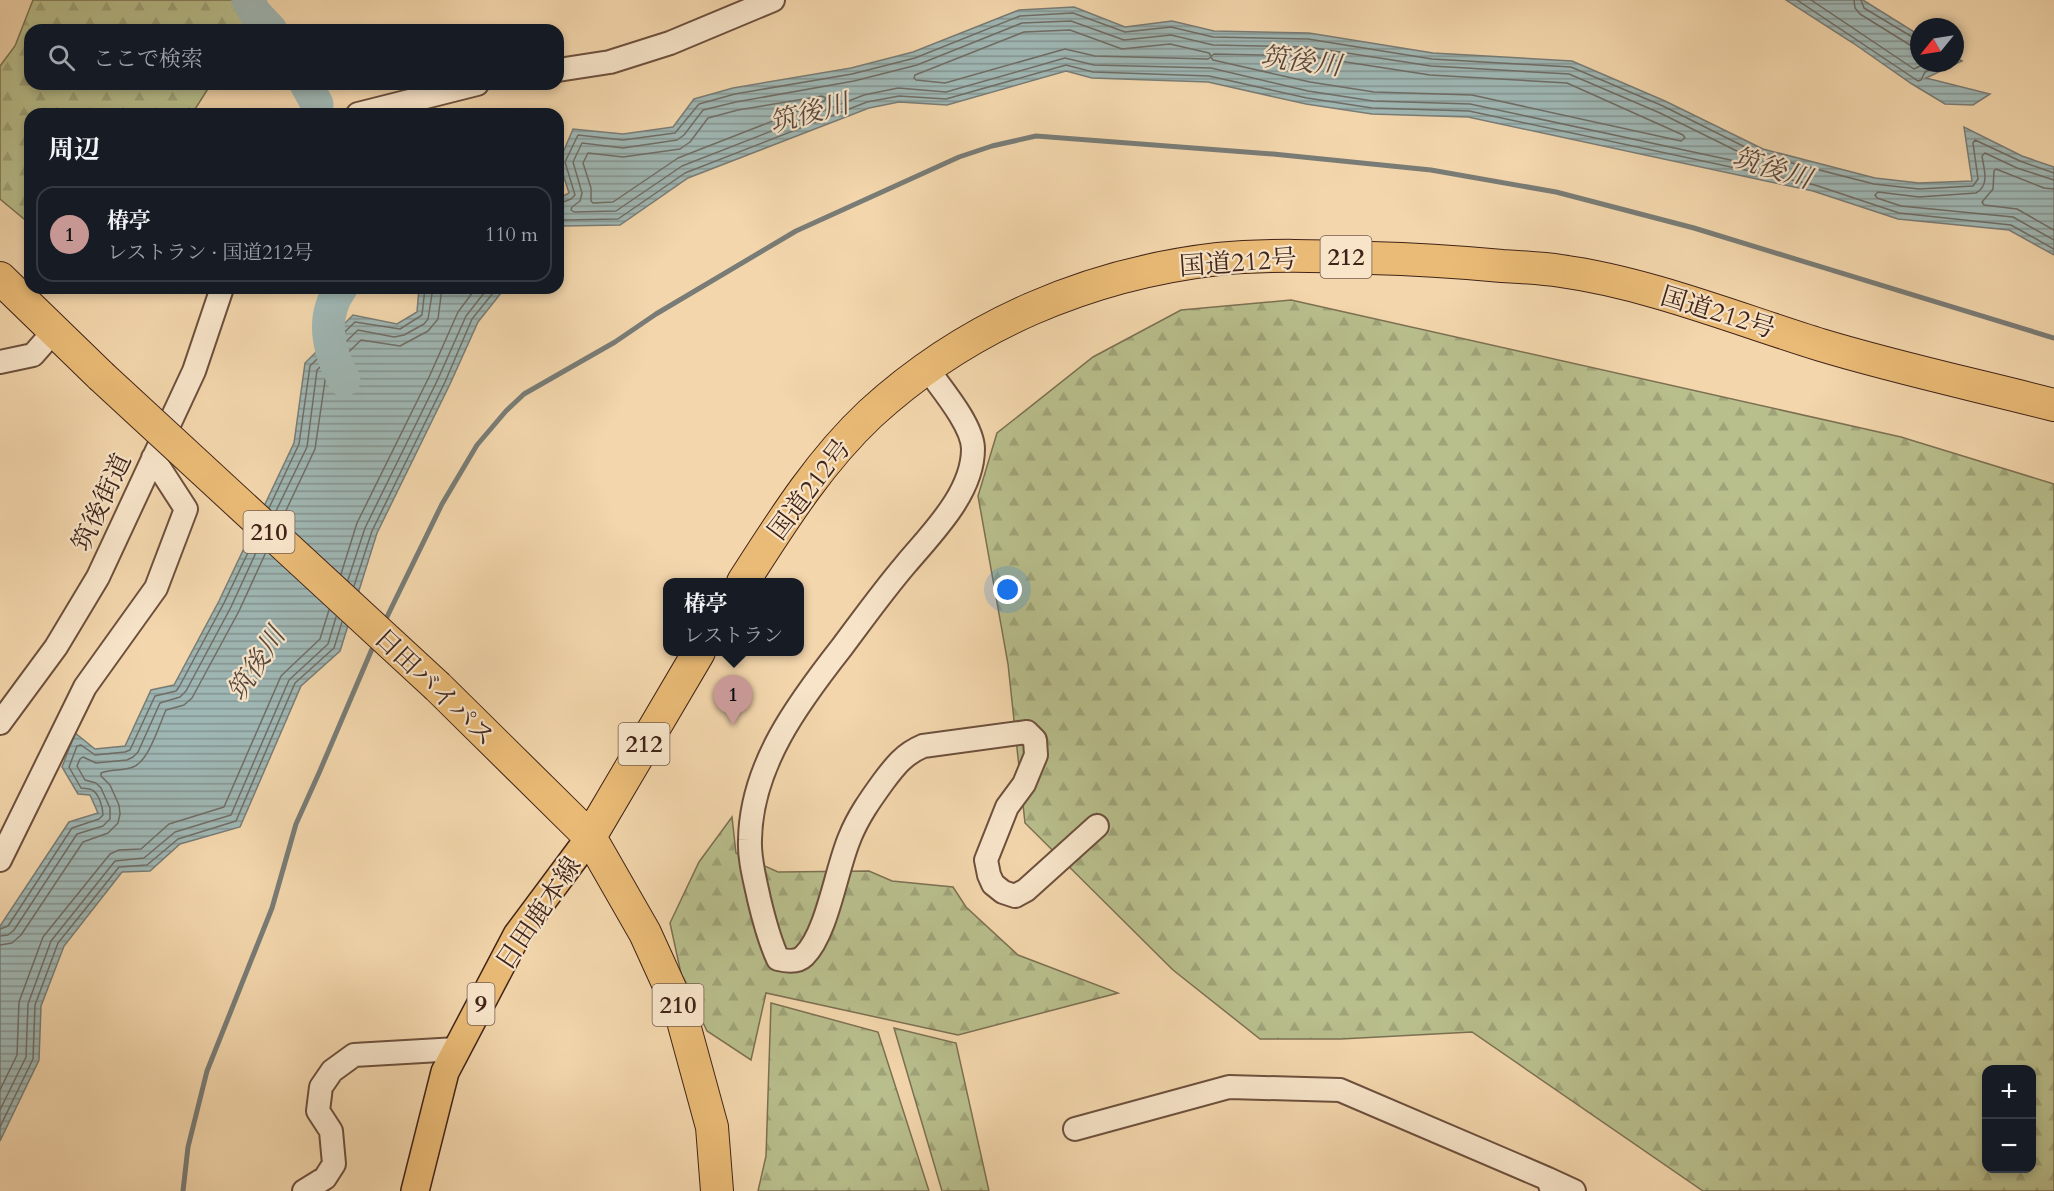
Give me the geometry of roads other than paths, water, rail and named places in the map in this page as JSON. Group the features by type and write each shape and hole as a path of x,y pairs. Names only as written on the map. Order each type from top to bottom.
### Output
{"highway":[{"name":"国道212号","path":"746,578 796,499 836,449 871,414 926,367 980,334 1034,308 1098,283 1150,269 1221,259 1315,256 1426,259 1561,271 1633,286 1826,347 2054,405"},
{"name":"日田バイパス","path":"0,278 101,376 438,687 590,837 645,933 680,1010 712,1127 717,1191"},
{"name":"212","path":"590,837 696,656"}],"main road":[{"name":"日田鹿本線","path":"415,1191 446,1072 517,935 590,837"}],"street":[{"path":"564,69 609,62 660,46 773,0"},
{"path":"382,108 453,90"},
{"name":"筑後街道","path":"0,723 56,646 98,577 194,371 220,294"},
{"path":"0,362 33,355 54,331"},
{"path":"926,367 965,421 974,448 968,478 943,521 879,595 808,691 765,767 752,809 750,842 755,878 769,941 778,959 793,962 802,958 815,941 849,838 863,810 908,752 923,746 1027,732 1035,740 1036,755 1024,784 1007,807 986,860 988,875 993,884 1003,892 1015,896 1026,890 1097,826"},
{"path":"0,860 85,687 156,588 186,509 153,458"},
{"path":"304,1191 325,1178 334,1164 331,1131 318,1111 321,1087 332,1071 354,1055 457,1050"},
{"path":"1075,1129 1229,1087 1340,1090 1549,1187 1574,1191"}],"water":[{"path":"1786,0 1863,0 1910,29 1910,72 1939,72 1926,78 1990,94 1973,105 1945,104"},
{"name":"筑後川","path":"1074,7 1125,27 1172,21 1214,31 1309,33 1433,53 1572,61 1665,101 1763,149 1875,178 1919,183 1972,181 1964,127 2022,156 2054,167 2054,255 2009,230 1898,219 1813,191 1468,117 1372,114 1306,104 1208,82 1092,78 1066,71 947,105 899,102 869,108 688,178 620,225 564,226 564,196 569,193 564,178 564,150 573,129 623,134 673,127 694,99 733,88 851,68 913,52 1019,10"},
{"name":"筑後川","path":"418,294 500,294 478,322 377,533 340,651 301,686 240,827 180,844 150,871 122,872 64,946 41,1006 39,1060 0,1141 0,926 69,822 98,813 90,795 78,794 62,767 75,733 95,749 125,746 151,690 174,685 219,601 294,443 305,363 353,315 397,324 417,312"}],"waterway":[{"path":"248,0 255,13 265,24"},
{"path":"309,90 317,104"},
{"path":"384,623 442,504 477,445 524,394 615,342 656,314 796,231 959,157 992,146 1036,136 1273,154 1431,170 1556,192 1694,228 2054,338"},
{"path":"337,294 330,311 329,334 330,346 344,380"},
{"path":"183,1191 188,1147 207,1071 272,908 296,824 375,642"}],"place":[{"name":"椿亭","path":"733,725"}]}
